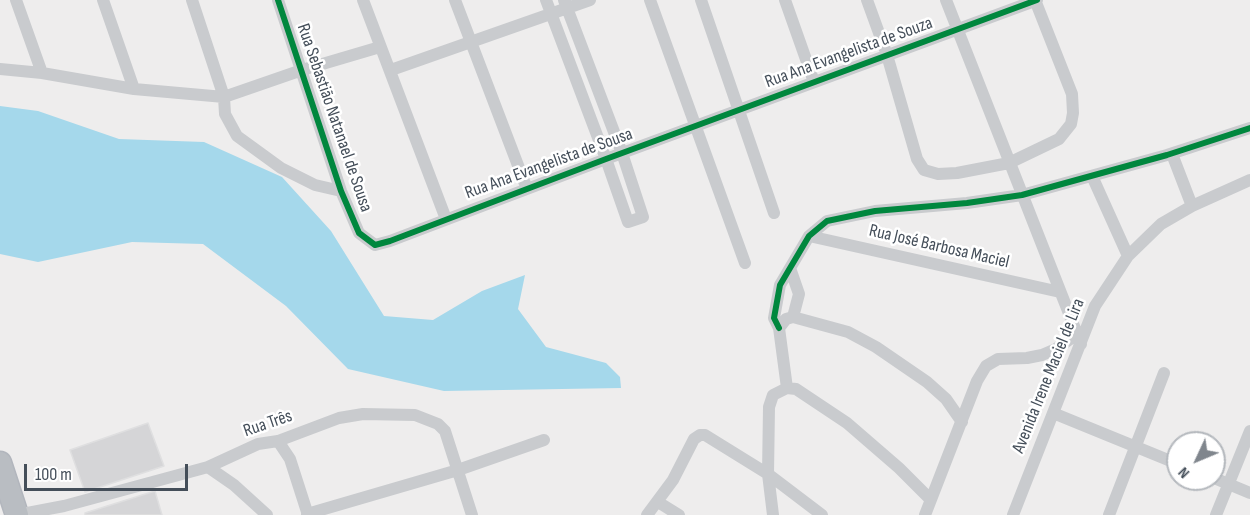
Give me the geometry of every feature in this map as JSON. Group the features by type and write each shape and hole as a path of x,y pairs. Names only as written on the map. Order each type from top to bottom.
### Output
{"highway":[{"path":"0,463 17,515"}],"street":[{"path":"16,0 42,73"},
{"path":"103,0 134,89"},
{"path":"192,0 224,97 225,114 237,136 281,168 315,185 341,191"},
{"name":"Rua Sebastião Natanael de Sousa","path":"278,0 341,191 359,233 369,242"},
{"path":"363,0 446,219"},
{"path":"455,0 527,189"},
{"path":"546,0 628,222 643,217 622,153 565,4"},
{"path":"391,70 551,14 565,4 590,0"},
{"path":"650,0 745,263"},
{"path":"701,0 774,213"},
{"path":"784,0 814,82"},
{"path":"867,0 887,55 917,159 924,170 938,174 957,173 1009,163 1059,139 1071,124 1072,94 1036,0"},
{"path":"925,515 977,381 986,366 998,359 1042,355 1079,339 946,0"},
{"name":"Rua Ana Evangelista de Souza","path":"739,109 1036,0"},
{"path":"0,69 42,73 134,89 224,97 302,70 380,47"},
{"name":"Rua Ana Evangelista de Sousa","path":"369,242 375,245 390,241 739,109"},
{"path":"787,388 779,328 774,318 780,285 809,236 827,221 875,211 967,203 1022,195 1250,130"},
{"path":"1172,154 1192,206"},
{"path":"1092,176 1128,256"},
{"name":"Avenida Irene Maciel de Lira","path":"1013,515 1079,339 1095,306 1128,256 1161,224 1192,206 1250,180"},
{"name":"Rua José Barbosa Maciel","path":"809,236 1060,292"},
{"path":"790,268 799,294 793,317"},
{"path":"779,328 786,319 793,317 848,332 876,347 927,382 946,399 962,422"},
{"path":"1108,515 1164,373"},
{"path":"773,515 768,474 769,407 773,394 787,388 796,389 847,423 899,468 930,499"},
{"path":"1053,413 1166,459"},
{"name":"Rua Três","path":"17,515 64,506 208,467 258,444 278,441 339,418 363,414 415,415 438,424 445,431 472,515"},
{"path":"1216,515 1250,431"},
{"path":"647,515 673,480 694,439 705,435 768,474 822,515"},
{"path":"278,441 290,459 308,514 458,470 544,440"},
{"path":"208,467 234,485 267,515"},
{"path":"1226,483 1250,493"},
{"path":"658,502 679,515"}],"water":[{"path":"0,106 38,111 119,139 204,142 282,177 331,231 384,316 433,320 482,291 525,275 518,309 546,347 606,363 620,377 621,388 444,391 348,369 286,306 203,244 132,242 38,262 0,254"}],"building":[{"path":"148,423 164,466 85,492 70,450"},
{"path":"155,491 162,515 85,515 85,513"}],"cycle path":[{"path":"278,0 341,191 359,233 375,245 1037,0"},
{"path":"779,328 774,318 780,285 809,236 827,221 875,211 967,203 1022,195 1167,155 1250,128"}]}
